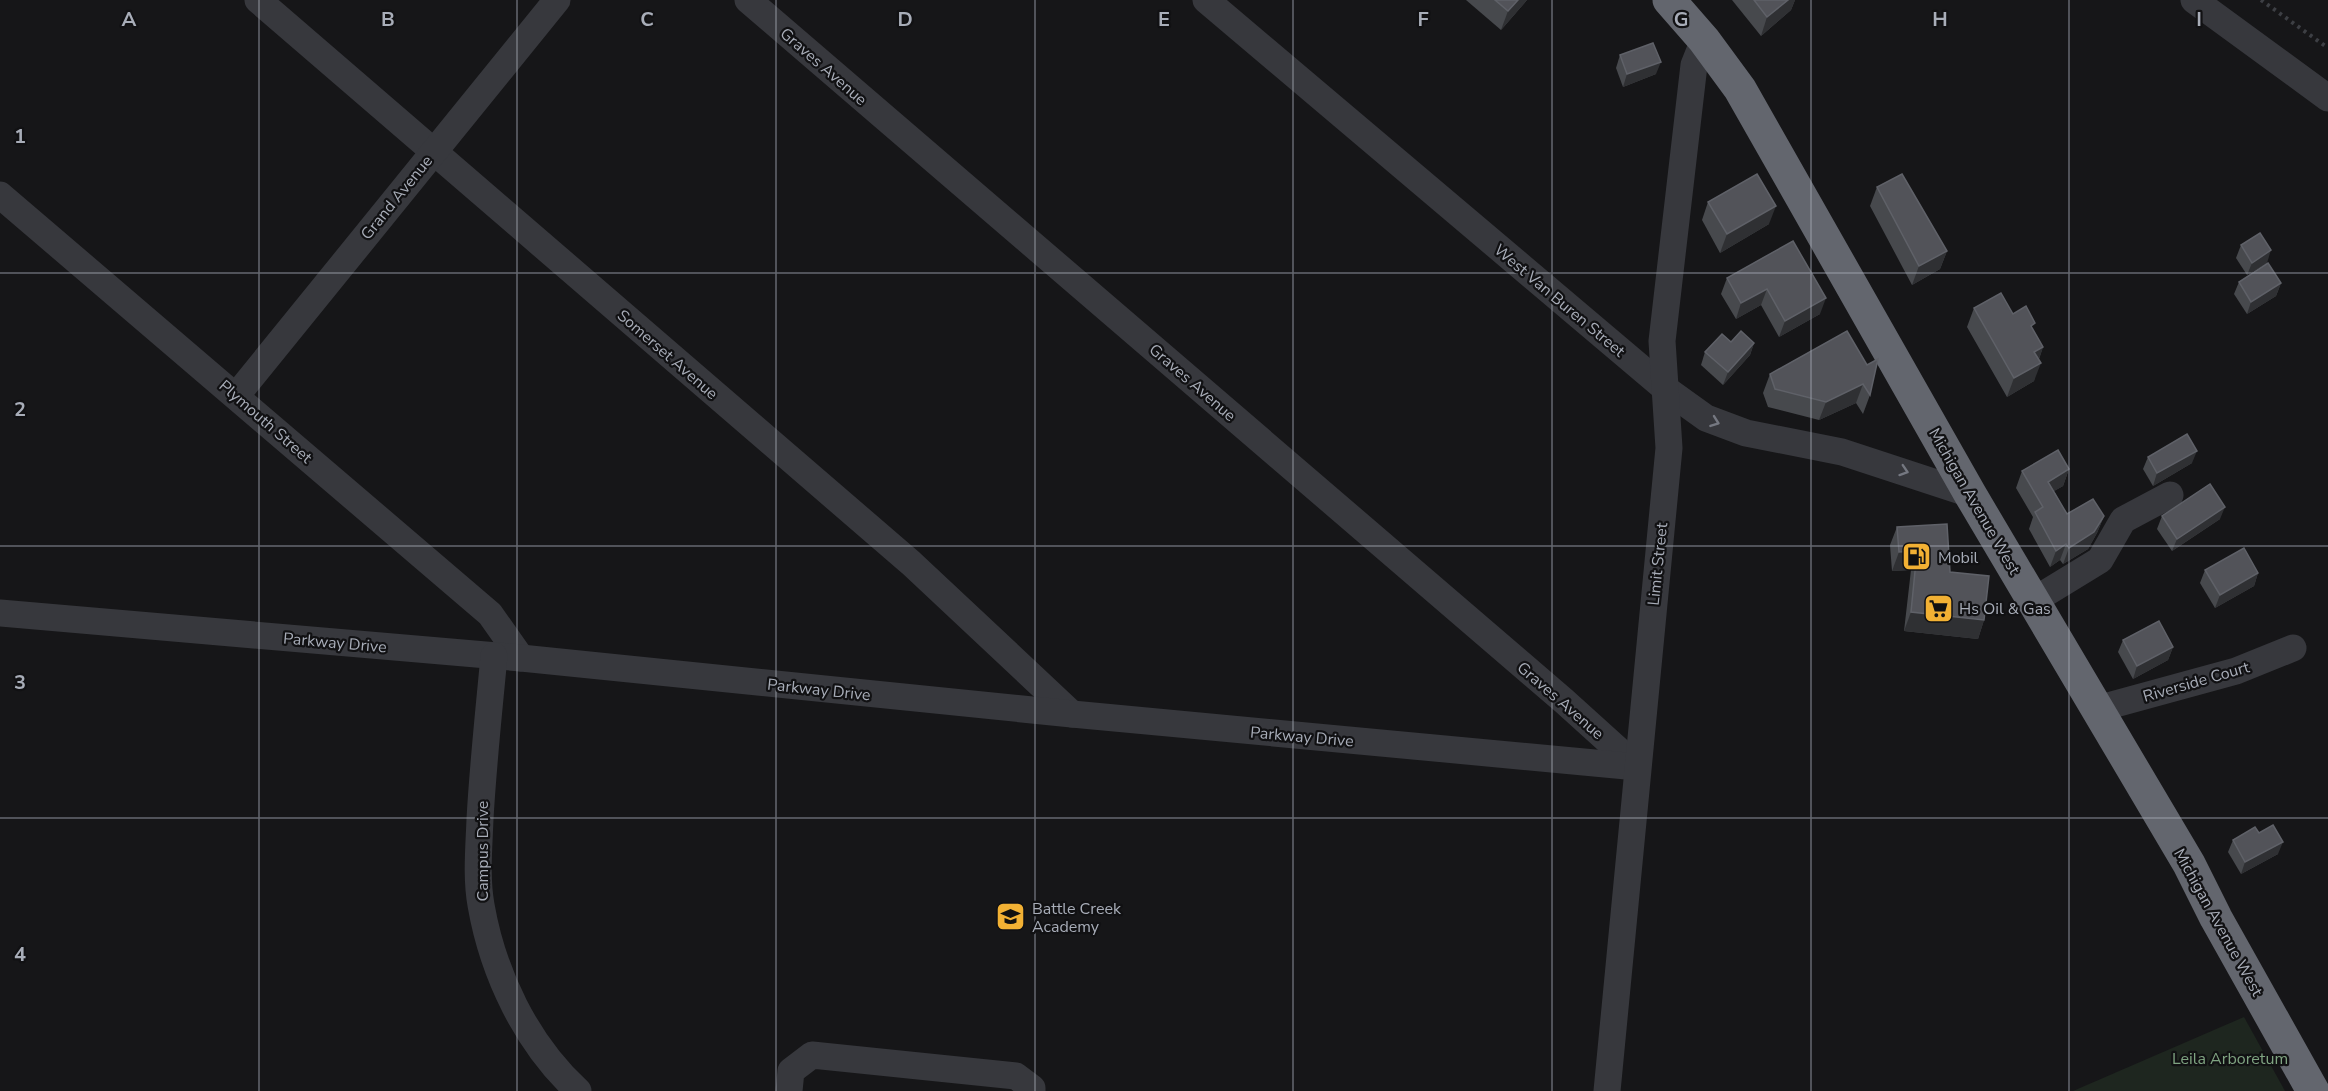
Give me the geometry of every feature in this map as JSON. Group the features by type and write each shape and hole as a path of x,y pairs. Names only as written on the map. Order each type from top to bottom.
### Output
{"highway":[{"name":"Michigan Avenue West","path":"1669,0 1704,40 1740,89 1970,494 2189,864 2216,918 2313,1091"}],"street":[{"name":"Somerset Avenue","path":"258,0 911,563 1072,714"},
{"name":"Grand Avenue","path":"236,396 557,0"},
{"name":"Graves Avenue","path":"748,0 1546,685 1637,767"},
{"name":"West Van Buren Street","path":"1206,0 1667,390 1706,418 1746,433 1842,452 1970,494"},
{"path":"2194,0 2328,98"},
{"name":"Limit Street","path":"1607,1091 1669,448 1662,341 1694,65 1704,40"},
{"name":"Plymouth Street","path":"0,195 490,614 507,657"},
{"path":"2033,601 2100,560 2123,520 2170,495"},
{"name":"Parkway Drive","path":"0,614 507,657 1072,714 1637,767"},
{"name":"Riverside Court","path":"2097,709 2236,671 2293,648"},
{"name":"Campus Drive","path":"507,657 483,770 479,849 480,903 492,956 512,1002 537,1044 578,1091"},
{"path":"789,1091 791,1071 812,1055 1016,1076 1032,1088 1032,1091"}],"path":[{"path":"2261,0 2328,48"}],"green space":[{"name":"Leila Arboretum","path":"2244,1017 2285,1091 2073,1091"}],"building":[{"path":"1495,0 1518,0 1508,11"},
{"path":"1754,0 1788,0 1767,17"},
{"path":"1653,43 1661,62 1627,74 1620,55"},
{"path":"1757,174 1776,206 1727,234 1708,202"},
{"path":"1902,174 1947,251 1919,266 1877,187"},
{"path":"2260,233 2271,250 2252,263 2241,245"},
{"path":"1793,241 1826,298 1785,321 1767,289 1741,303 1727,278"},
{"path":"2268,263 2281,283 2251,302 2239,282"},
{"path":"2001,293 2013,314 2026,306 2035,323 2031,326 2043,347 2034,352 2041,363 2014,378 1974,308"},
{"path":"1741,331 1754,343 1728,372 1705,352 1722,334 1731,342"},
{"path":"1847,331 1867,365 1878,359 1870,395 1863,384 1826,402 1775,389 1770,374"},
{"path":"2187,434 2197,451 2157,473 2148,457"},
{"path":"2058,450 2069,469 2048,482 2067,514 2093,499 2104,516 2094,532 2069,548 2066,544 2056,551 2035,512 2043,507 2022,471"},
{"path":"2210,484 2225,507 2177,539 2162,516"},
{"path":"1947,524 1950,572 1989,576 1984,620 1911,612 1917,551 1899,552 1897,527"},
{"path":"2244,548 2258,573 2220,595 2205,570"},
{"path":"2159,621 2173,647 2137,666 2123,640"},
{"path":"2273,825 2283,842 2245,862 2233,840 2255,827 2259,833"}],"place":[{"name":"Mobil","path":"1917,557"},
{"name":"Hs Oil & Gas","path":"1938,608"},
{"name":"Battle Creek Academy","path":"1011,917"}]}
